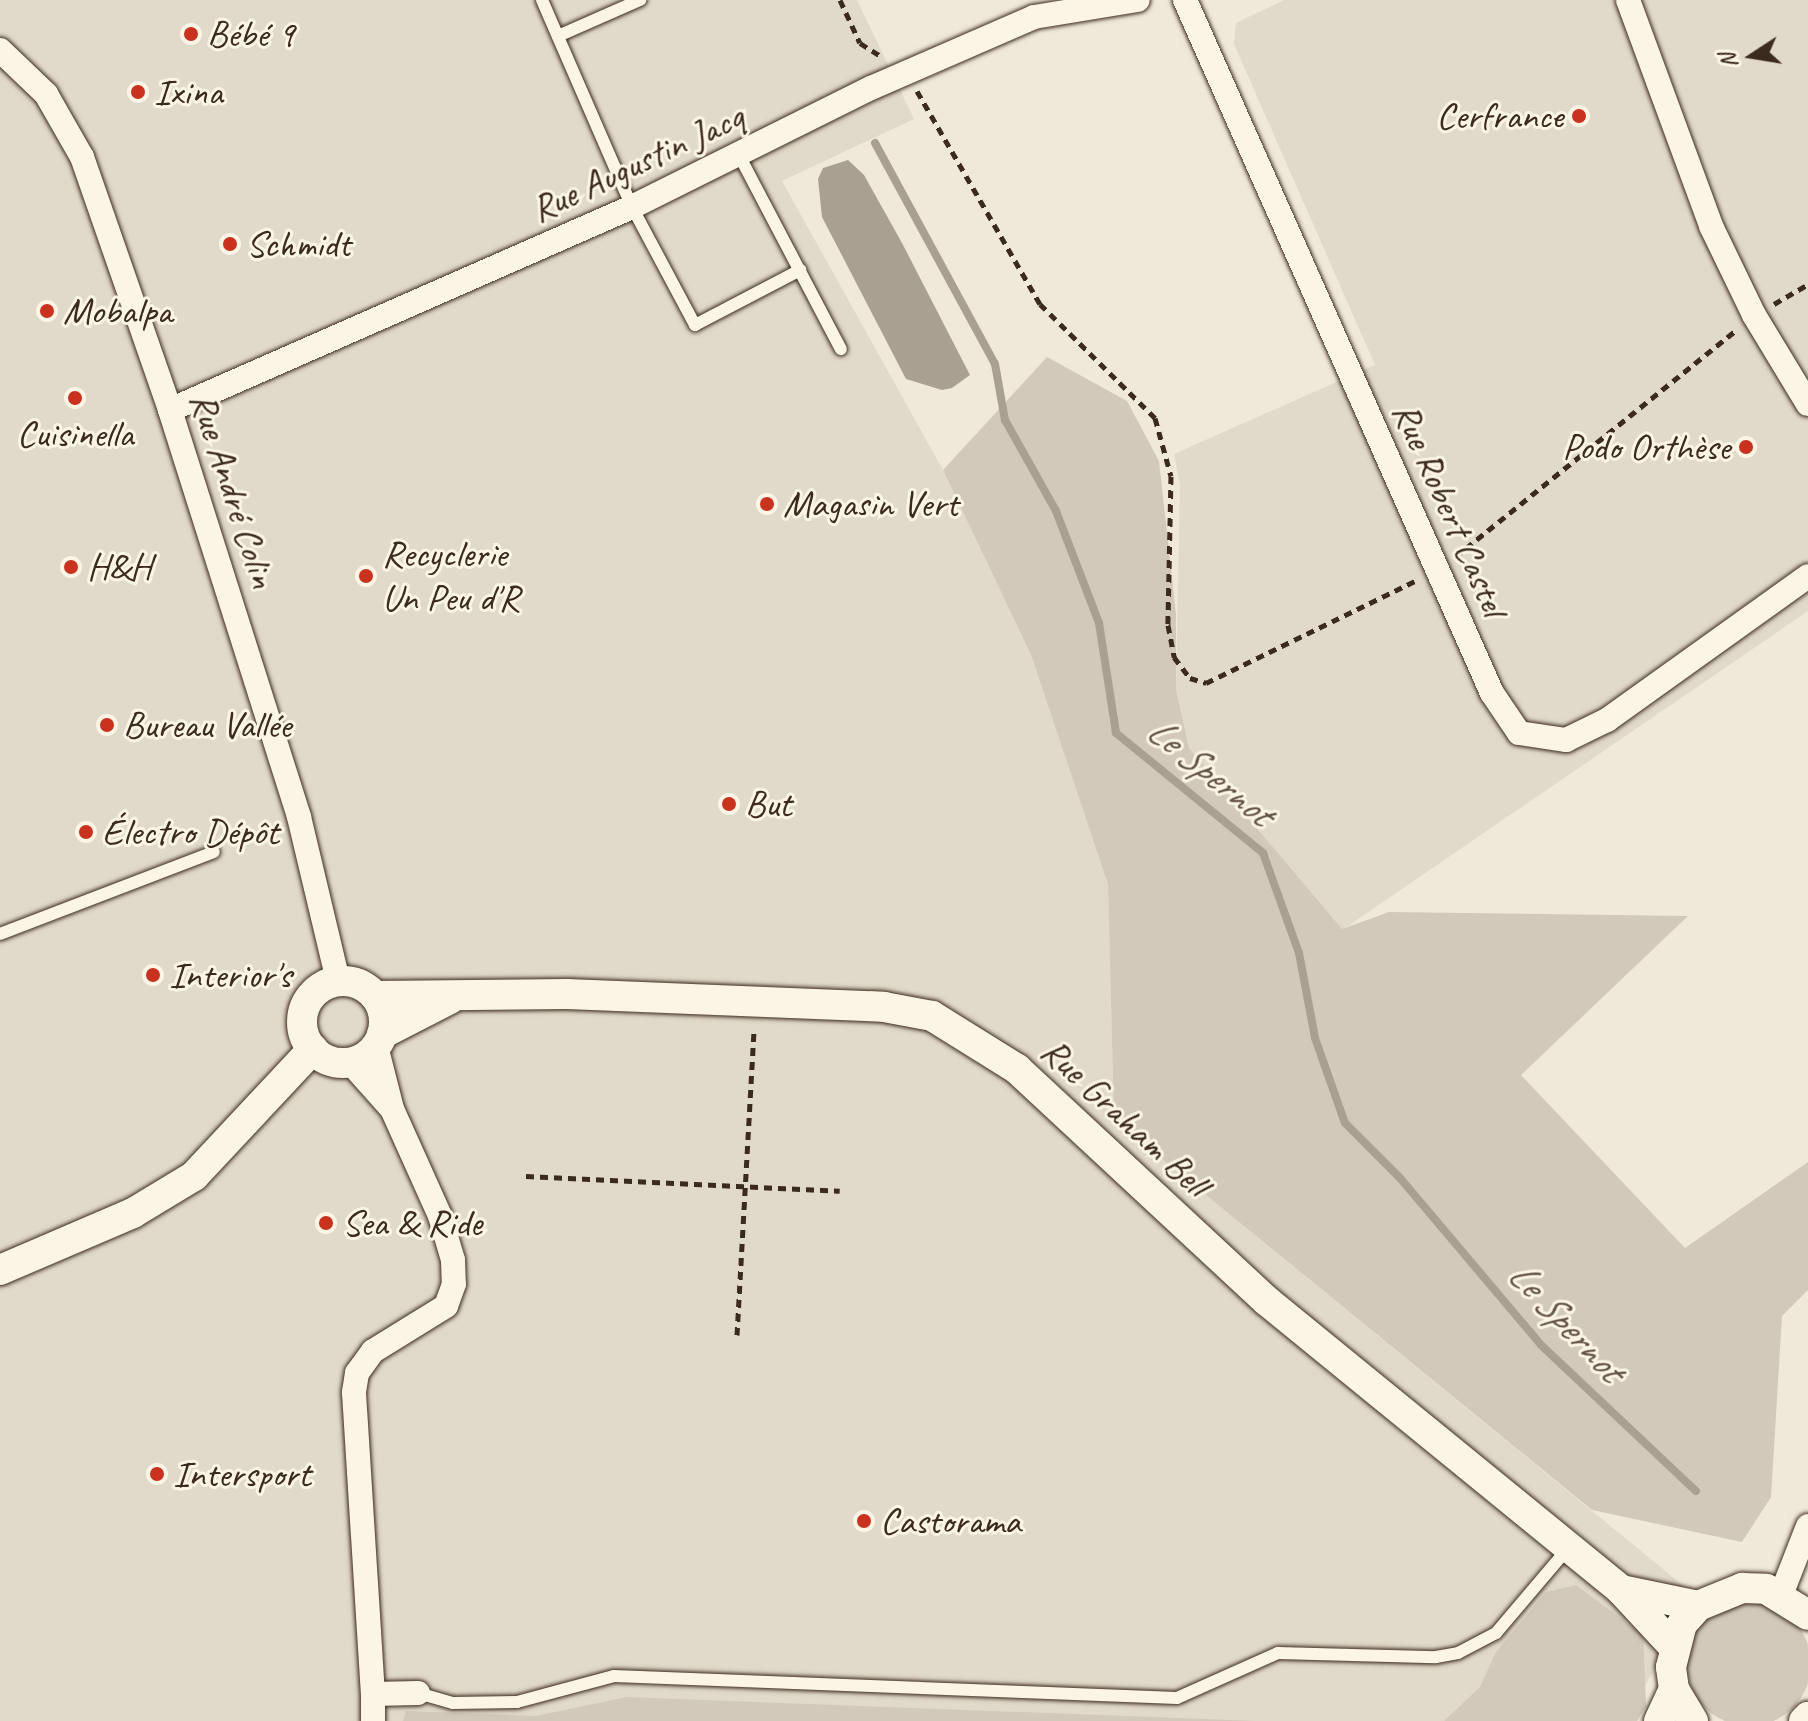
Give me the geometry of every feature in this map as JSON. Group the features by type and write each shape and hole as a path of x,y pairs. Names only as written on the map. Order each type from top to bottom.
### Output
{"street":[{"name":"Rue Augustin Jacq","path":"170,410 632,207 740,157 871,88 908,75 1034,17 1138,0"},
{"name":"Rue Robert Castel","path":"1185,0 1492,693 1519,733 1566,740 1607,720 1808,576"},
{"path":"1628,0 1711,226 1754,315 1808,404"},
{"name":"Rue André Colin","path":"0,50 46,94 82,157 170,410 299,817 338,981"},
{"path":"373,1721 357,1373 384,1343 438,1313 454,1284 443,1224 392,1109 379,1040 384,1021 375,996 352,982 338,981 308,1002 303,1026 313,1049 336,1062 350,1062 379,1040"},
{"name":"Rue Graham Bell","path":"379,1040 459,995"},
{"name":"Rue Graham Bell","path":"375,996 755,1002 911,1010 990,1049 1267,1301 1621,1590 1673,1646"},
{"path":"0,1270 133,1213 194,1176 313,1049"},
{"path":"350,1062 392,1109"},
{"path":"1781,1595 1808,1526"},
{"path":"1659,1721 1674,1689 1673,1646 1698,1606 1742,1588 1781,1595 1808,1615"},
{"name":"Rue Graham Bell","path":"1621,1590 1698,1606"},
{"path":"1674,1689 1693,1721"},
{"path":"373,1694 418,1693"}],"lane":[{"path":"542,0 632,207 695,325 800,270"},
{"path":"558,36 640,0"},
{"path":"740,157 841,349"},
{"path":"0,934 214,852"},
{"path":"418,1693 453,1703 517,1702 614,1676 1177,1698 1278,1653 1436,1657 1458,1653 1496,1633 1569,1546"}],"path":[{"path":"840,0 860,43 908,75 1040,304 1155,418 1171,476 1168,625 1174,657 1190,678 1206,683 1438,570 1754,315 1808,284"},
{"path":"737,1335 755,1002"},
{"path":"526,1176 840,1191"}],"shaded area":[{"path":"0,0 857,0 914,119 782,181 943,470 1031,655 1108,886 1114,1120 1696,1596 1625,1721 0,1721"},
{"path":"1284,0 1808,0 1808,611 1342,930 1189,748 1176,689 1180,484 1174,454 1375,365 1234,44 1236,23"},
{"path":"848,160 864,175 970,375 952,388 942,390 906,379 822,217 818,179 823,168"},
{"path":"1047,357 1127,401 1159,461 1176,614 1176,689 1189,748 1342,929 1389,912 1688,916 1521,1075 1685,1248 1808,1162 1808,1290 1782,1316 1771,1497 1742,1542 1592,1510 1114,1120 1108,885 1031,655 943,470"},
{"path":"1576,1585 1643,1635 1646,1706 1637,1721 1444,1721 1480,1687 1496,1652 1546,1592"},
{"path":"1749,1602 1773,1607 1793,1620 1806,1640 1811,1664 1806,1688 1793,1708 1773,1721 1749,1726 1725,1721 1705,1708 1692,1688 1687,1664 1692,1640 1705,1620 1725,1607"},
{"path":"627,1697 1256,1721 403,1721 406,1711 536,1716"}],"waterway":[{"name":"Le Spernot","path":"875,143 995,364 1005,420 1056,511 1099,623 1116,733 1263,853 1299,953 1315,1038 1345,1123 1400,1178 1541,1345 1696,1491"}],"place":[{"name":"Bébé 9","path":"191,34"},
{"name":"Ixina","path":"138,92"},
{"name":"Cerfrance","path":"1579,116"},
{"name":"Schmidt","path":"230,244"},
{"name":"Mobalpa","path":"47,311"},
{"name":"Cuisinella","path":"75,398"},
{"name":"Podo Orthèse","path":"1746,447"},
{"name":"Magasin Vert","path":"767,504"},
{"name":"H&H","path":"71,567"},
{"name":"Recyclerie Un Peu d'R","path":"366,576"},
{"name":"Bureau Vallée","path":"107,725"},
{"name":"But","path":"729,804"},
{"name":"Électro Dépôt","path":"86,832"},
{"name":"Interior's","path":"153,975"},
{"name":"Sea & Ride","path":"326,1223"},
{"name":"Intersport","path":"157,1474"},
{"name":"Castorama","path":"864,1521"}]}
